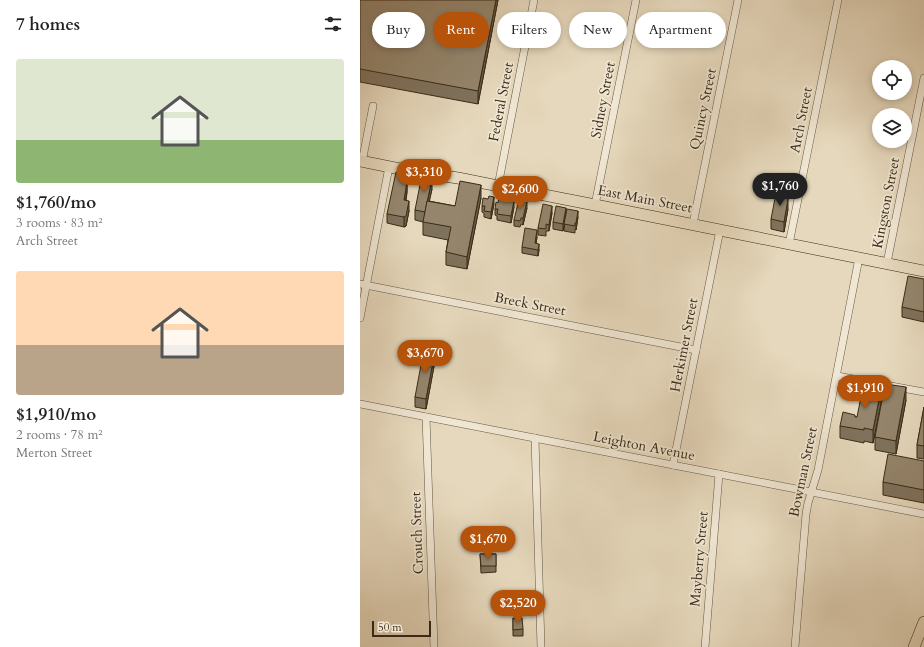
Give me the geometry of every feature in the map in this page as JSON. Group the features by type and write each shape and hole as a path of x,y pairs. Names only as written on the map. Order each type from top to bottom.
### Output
{"main road":[{"name":"East Main Street","path":"361,161 458,178 924,271"},
{"path":"914,647 924,622"}],"street":[{"name":"Federal Street","path":"498,186 534,0"},
{"name":"Sidney Street","path":"595,205 636,0"},
{"name":"Quincy Street","path":"693,224 738,0"},
{"name":"Arch Street","path":"789,244 838,0"},
{"name":"Kingston Street","path":"887,263 924,78"},
{"path":"361,161 373,106"},
{"path":"360,318 363,285 389,167"},
{"name":"Herkimer Street","path":"673,465 720,230"},
{"name":"Bowman Street","path":"795,647 806,514 818,470 859,258"},
{"name":"Breck Street","path":"363,285 696,350"},
{"path":"837,376 924,392"},
{"name":"Leighton Avenue","path":"360,404 924,514"},
{"name":"Crouch Street","path":"426,417 434,647"},
{"path":"535,438 541,647"},
{"name":"Mayberry Street","path":"706,647 719,474"}],"building":[{"path":"360,0 496,0 489,35 489,12 433,12 433,48 487,48 478,91 360,69"},
{"path":"396,172 407,174 404,200 409,201 406,216 404,217 387,214"},
{"path":"422,175 429,176 432,179 425,212 415,210"},
{"path":"460,181 481,185 467,257 446,252 451,227 423,222 427,201 455,206"},
{"path":"776,193 788,195 784,222 771,219"},
{"path":"489,196 494,197 491,212 484,211 485,206 482,206 483,198 488,199"},
{"path":"499,198 514,201 511,216 497,214 498,209 495,209 496,202 498,203"},
{"path":"519,199 527,201 523,218 521,218 520,221 514,220"},
{"path":"543,204 552,206 549,225 546,224 546,229 538,228"},
{"path":"556,206 566,208 563,224 553,222"},
{"path":"567,209 578,211 575,226 564,224"},
{"path":"525,228 537,230 535,243 539,244 538,250 522,247"},
{"path":"908,276 924,279 924,312 902,307"},
{"path":"424,349 435,351 426,399 415,397"},
{"path":"864,382 882,385 873,430 840,426 843,412 855,415 855,417 857,417"},
{"path":"885,384 906,387 896,441 875,437"},
{"path":"924,407 924,446 917,445"},
{"path":"888,454 924,461 924,490 883,482"},
{"path":"480,554 496,554 496,566 481,566"},
{"path":"513,618 522,618 523,629 513,630"}]}
